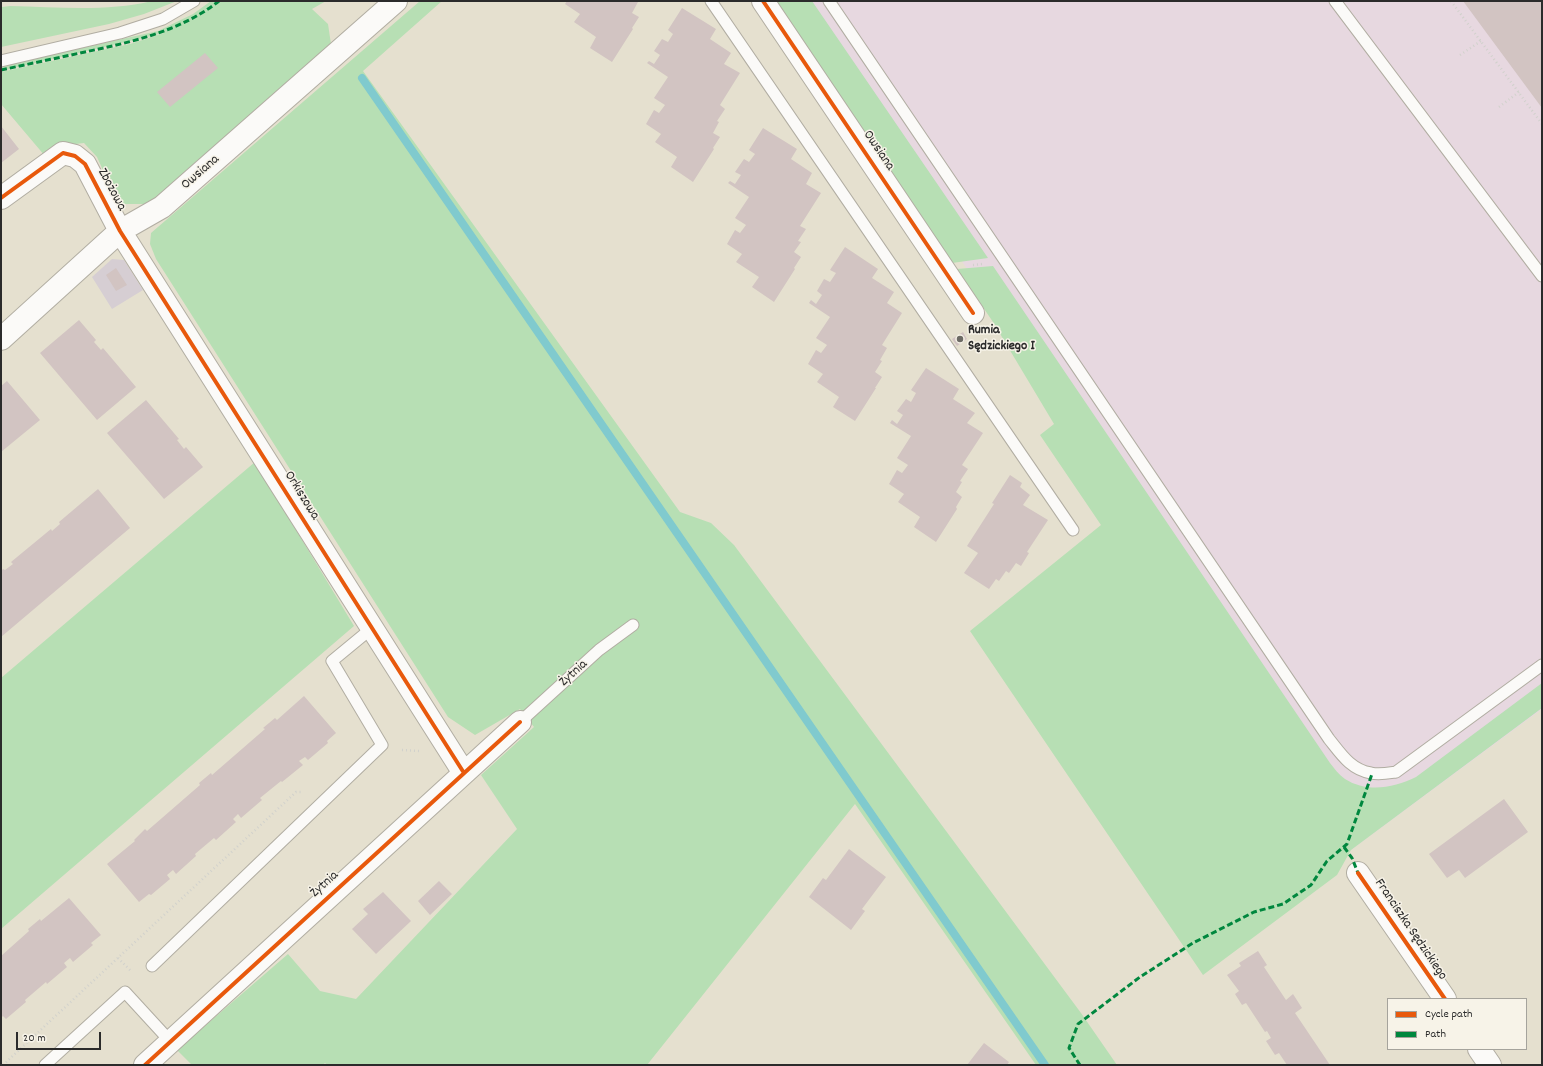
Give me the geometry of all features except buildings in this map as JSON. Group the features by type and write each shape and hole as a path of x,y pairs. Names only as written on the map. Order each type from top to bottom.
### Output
{"street":[{"name":"Owsiana","path":"1,338 120,231 162,207 396,1"},
{"name":"Owsiana","path":"763,1 973,313"},
{"name":"Zbożowa","path":"1,198 63,153 75,156 85,164 120,231"},
{"name":"Orkiszowa","path":"120,231 464,773"},
{"name":"Żytnia","path":"145,1065 520,722"},
{"name":"Franciszka Sędzickiego","path":"1358,873 1444,998"},
{"path":"1480,1050 1490,1065"}],"lane":[{"path":"1,61 120,33 164,19 194,1"},
{"path":"711,1 1072,530"},
{"path":"829,1 1329,740 1346,761 1359,770 1372,774 1396,772 1542,665"},
{"path":"1335,1 1542,276"},
{"name":"Żytnia","path":"520,722 599,650 633,625"},
{"path":"152,966 382,745 332,661 372,628"},
{"path":"45,1065 125,992 170,1041"}],"path":[{"path":"1451,1 1542,124"},
{"path":"1460,55 1481,41"},
{"path":"1499,107 1519,92"}],"shaded area":[{"path":"790,1 1542,1 1542,709 1351,850"},
{"path":"112,259 124,260 143,290 112,309 92,277"}],"green space":[{"path":"152,1 177,1 144,14 109,24 1,47 2,7 100,8 117,7"},
{"path":"211,1 326,1 312,9 328,24 331,44 170,189 144,204 122,204 111,188 97,157 84,143 67,145 45,156 1,104 1,72 130,44 164,33 1,71 1,66 158,31 193,14"},
{"path":"420,1 442,1 363,71 680,512 711,523 734,545 1081,1013 1117,1065 1036,1065 855,804 647,1065 327,1065 325,1063 323,1065 192,1065 177,1050 288,954 320,991 356,999 517,829 481,775 534,727 520,709 475,735 448,717 156,259 150,244 151,233"},
{"path":"776,1 812,1 988,258 952,263"},
{"path":"993,266 1330,763 1345,779 1362,786 1371,787 1390,786 1408,781 1416,777 1542,683 1542,708 1351,850 1337,875 1203,975 970,631 1101,525 1040,435 1054,424 993,322 957,269"},
{"path":"255,462 354,626 1,929 1,678"}],"waterway":[{"path":"362,78 1045,1065"}],"marked path":[{"path":"1,70 103,48 155,34 189,20 219,1"},
{"path":"1080,1065 1069,1048 1078,1024 1140,977 1193,943 1254,912 1283,904 1311,885 1327,861 1347,844 1372,774"},
{"path":"1344,847 1352,858 1358,873"}],"cycle path":[{"path":"763,1 973,313"},
{"path":"1,198 63,153 75,156 85,164 120,231 464,773"},
{"path":"145,1065 520,722"},
{"path":"1358,873 1444,998"}],"place":[{"name":"Rumia Sędzickiego I","path":"960,339"}]}
